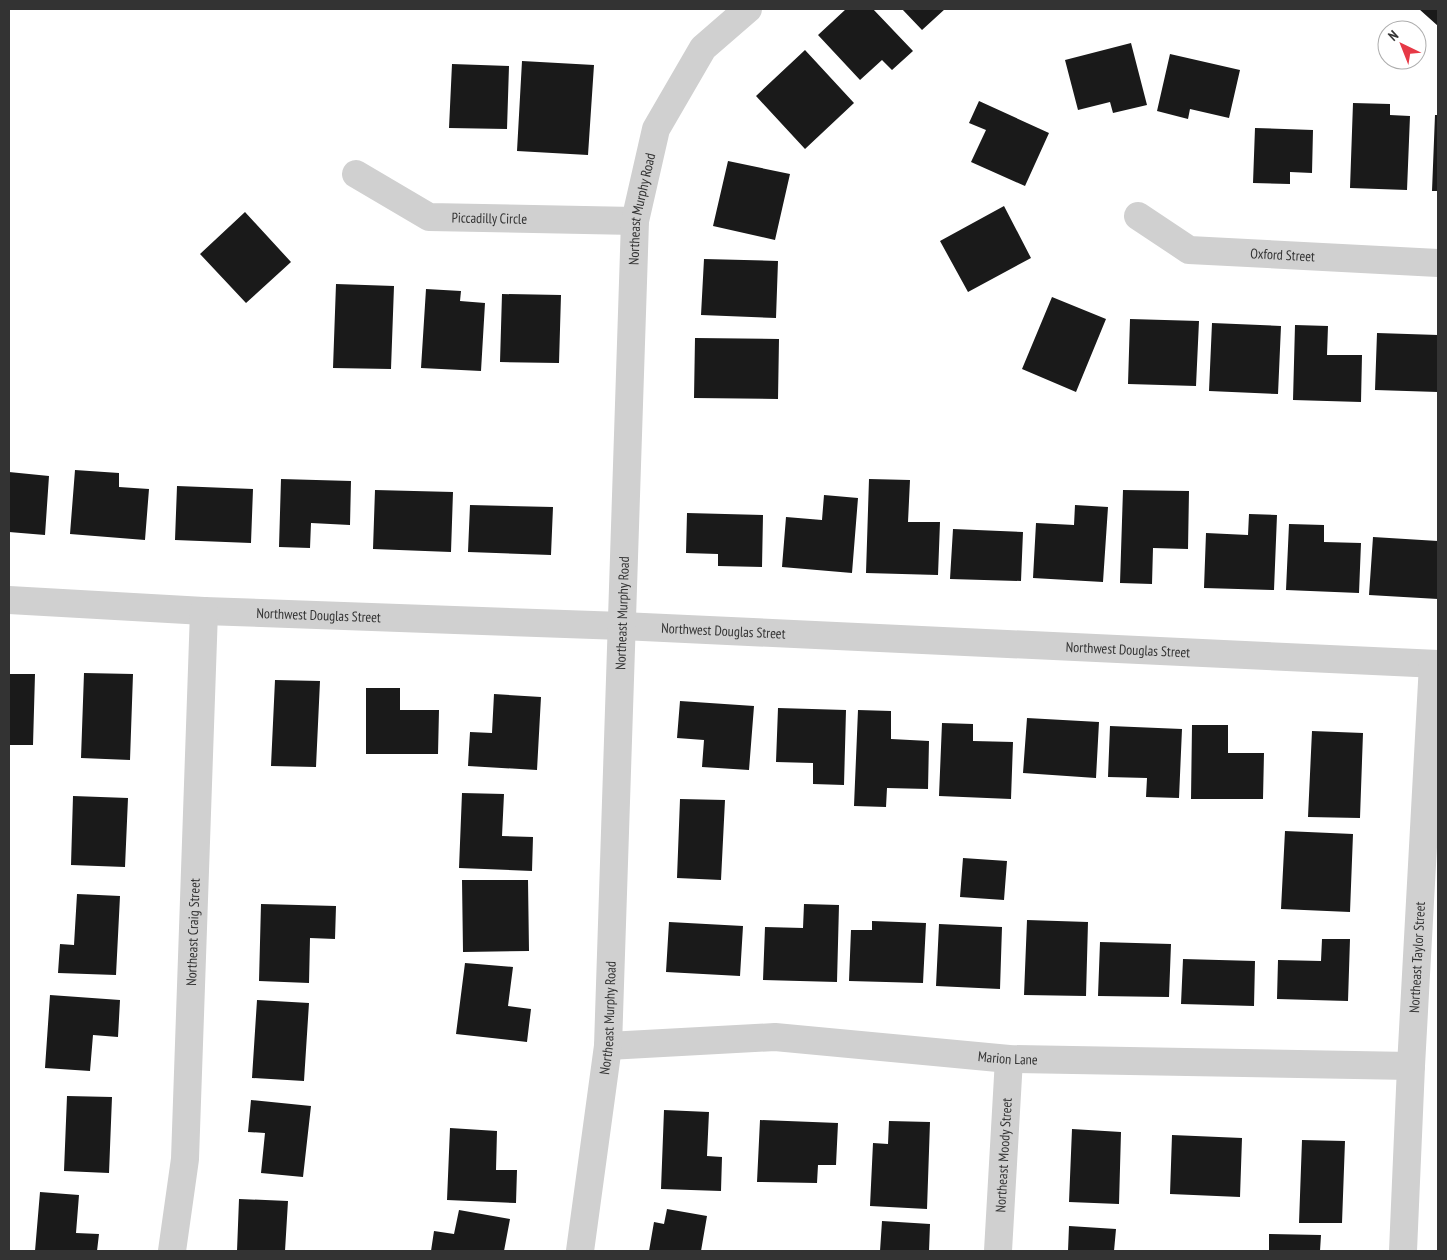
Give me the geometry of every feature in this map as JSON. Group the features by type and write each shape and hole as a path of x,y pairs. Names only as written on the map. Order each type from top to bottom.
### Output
{"street":[{"name":"Northeast Murphy Road","path":"580,1251 608,1046 635,221 656,129 703,48 748,9"},
{"name":"Piccadilly Circle","path":"356,174 429,217 635,221"},
{"name":"Oxford Street","path":"1138,216 1189,250 1438,263"},
{"name":"Northwest Douglas Street","path":"9,600 204,611 622,626 1436,664"},
{"name":"Northeast Craig Street","path":"172,1251 185,1159 204,611"},
{"name":"Northeast Taylor Street","path":"1403,1251 1410,1066 1436,664"},
{"name":"Marion Lane","path":"608,1046 775,1037 1009,1059 1410,1066"},
{"name":"Northeast Moody Street","path":"998,1251 1009,1059"}],"building":[{"path":"846,9 873,9 913,51 892,70 882,60 860,80 818,35"},
{"path":"902,9 945,9 922,30"},
{"path":"1419,9 1438,9 1438,26"},
{"path":"1131,43 1147,105 1113,113 1110,102 1078,110 1065,60"},
{"path":"805,50 854,103 805,149 756,96"},
{"path":"1170,54 1240,70 1229,118 1190,109 1188,119 1157,111"},
{"path":"522,61 594,65 588,155 517,151"},
{"path":"452,64 509,66 507,129 449,128"},
{"path":"979,101 1049,133 1025,186 971,162 986,130 969,123"},
{"path":"1353,103 1390,104 1390,115 1410,116 1407,190 1350,188"},
{"path":"1435,115 1438,115 1438,191 1432,191"},
{"path":"1255,128 1313,130 1312,173 1290,172 1290,184 1253,183"},
{"path":"728,161 790,174 775,240 713,226"},
{"path":"1004,206 1031,258 968,292 940,241"},
{"path":"245,212 291,262 246,303 200,254"},
{"path":"704,259 778,261 776,318 701,315"},
{"path":"336,284 394,286 391,369 333,368"},
{"path":"426,289 461,291 460,301 485,303 481,371 421,368"},
{"path":"502,294 561,295 559,363 500,362"},
{"path":"1052,297 1106,319 1076,392 1022,369"},
{"path":"1130,319 1199,321 1196,386 1128,384"},
{"path":"1212,323 1281,326 1278,394 1209,391"},
{"path":"1295,325 1328,326 1327,355 1362,355 1361,402 1293,400"},
{"path":"1377,333 1438,335 1438,392 1375,390"},
{"path":"695,338 779,339 778,399 694,398"},
{"path":"75,470 119,473 119,487 149,489 145,540 70,534"},
{"path":"9,472 49,476 45,535 9,532"},
{"path":"281,479 351,481 350,525 311,523 310,548 279,547"},
{"path":"869,479 910,480 908,522 940,522 938,575 866,573"},
{"path":"177,486 253,489 251,543 175,540"},
{"path":"375,490 453,492 451,552 373,549"},
{"path":"1123,490 1189,491 1188,549 1153,548 1152,584 1120,583"},
{"path":"824,495 858,498 852,573 782,567 786,517 822,520"},
{"path":"470,505 553,507 551,555 468,552"},
{"path":"1075,505 1108,507 1103,582 1033,578 1036,523 1074,525"},
{"path":"687,513 763,515 762,567 718,566 718,554 686,553"},
{"path":"1249,514 1277,515 1274,590 1204,588 1206,533 1248,535"},
{"path":"1289,524 1324,525 1324,542 1361,543 1359,593 1286,590"},
{"path":"953,529 1023,532 1021,581 950,579"},
{"path":"1373,537 1438,541 1438,599 1369,595"},
{"path":"84,673 133,674 130,760 81,758"},
{"path":"9,674 35,674 33,745 9,745"},
{"path":"275,680 320,681 316,767 271,766"},
{"path":"366,688 400,688 400,710 439,710 438,754 366,754"},
{"path":"494,694 541,697 537,770 468,766 470,732 492,733"},
{"path":"680,701 754,706 749,770 702,767 704,740 677,738"},
{"path":"778,708 846,710 844,785 813,784 813,763 776,762"},
{"path":"858,710 891,711 891,739 929,741 928,789 887,788 886,807 854,806"},
{"path":"1027,718 1099,722 1096,778 1023,773"},
{"path":"942,723 973,724 973,741 1013,742 1011,799 939,796"},
{"path":"1192,725 1228,725 1228,753 1264,753 1263,799 1191,799"},
{"path":"1110,726 1182,729 1179,798 1146,797 1147,778 1108,777"},
{"path":"1312,731 1363,733 1360,818 1308,817"},
{"path":"462,793 504,794 502,836 533,837 532,871 459,868"},
{"path":"73,796 128,798 125,867 71,865"},
{"path":"680,799 725,800 721,880 677,878"},
{"path":"1285,831 1353,834 1350,912 1281,909"},
{"path":"963,858 1007,861 1004,900 960,897"},
{"path":"462,880 528,880 529,951 463,952"},
{"path":"77,894 120,896 116,975 58,973 60,944 74,945"},
{"path":"261,904 336,906 335,939 310,938 309,983 259,981"},
{"path":"804,904 839,905 837,982 763,980 765,927 803,928"},
{"path":"1027,920 1088,922 1086,996 1024,995"},
{"path":"872,921 926,923 923,983 849,981 851,930 872,930"},
{"path":"669,922 743,926 740,976 666,972"},
{"path":"939,924 1002,927 1000,989 936,986"},
{"path":"1322,939 1350,939 1348,1001 1277,999 1278,960 1321,961"},
{"path":"1100,942 1171,944 1169,997 1098,996"},
{"path":"1183,959 1255,961 1254,1006 1181,1004"},
{"path":"465,963 513,967 508,1006 531,1009 527,1042 456,1034"},
{"path":"50,995 120,1000 118,1037 93,1035 90,1071 45,1068"},
{"path":"257,1000 309,1003 304,1081 252,1078"},
{"path":"67,1096 112,1097 109,1173 64,1171"},
{"path":"251,1100 311,1106 303,1177 261,1173 265,1133 248,1132"},
{"path":"664,1110 709,1112 707,1156 722,1157 721,1191 661,1189"},
{"path":"760,1120 838,1123 836,1165 818,1165 817,1183 757,1182"},
{"path":"889,1121 930,1122 927,1209 870,1206 873,1143 888,1144"},
{"path":"450,1128 497,1131 496,1170 517,1170 516,1203 447,1200"},
{"path":"1072,1129 1121,1132 1119,1204 1069,1202"},
{"path":"1172,1135 1242,1138 1240,1197 1170,1194"},
{"path":"1302,1140 1345,1141 1342,1223 1299,1223"},
{"path":"40,1192 79,1195 76,1233 99,1234 97,1251 35,1251"},
{"path":"239,1199 288,1201 285,1251 237,1251"},
{"path":"667,1209 707,1216 701,1251 649,1251 654,1222 664,1224"},
{"path":"459,1210 510,1219 504,1251 431,1251 434,1231 454,1234"},
{"path":"882,1221 930,1224 929,1251 880,1251"},
{"path":"1069,1226 1116,1229 1114,1251 1068,1251"},
{"path":"1269,1234 1321,1235 1320,1251 1269,1251"}]}
